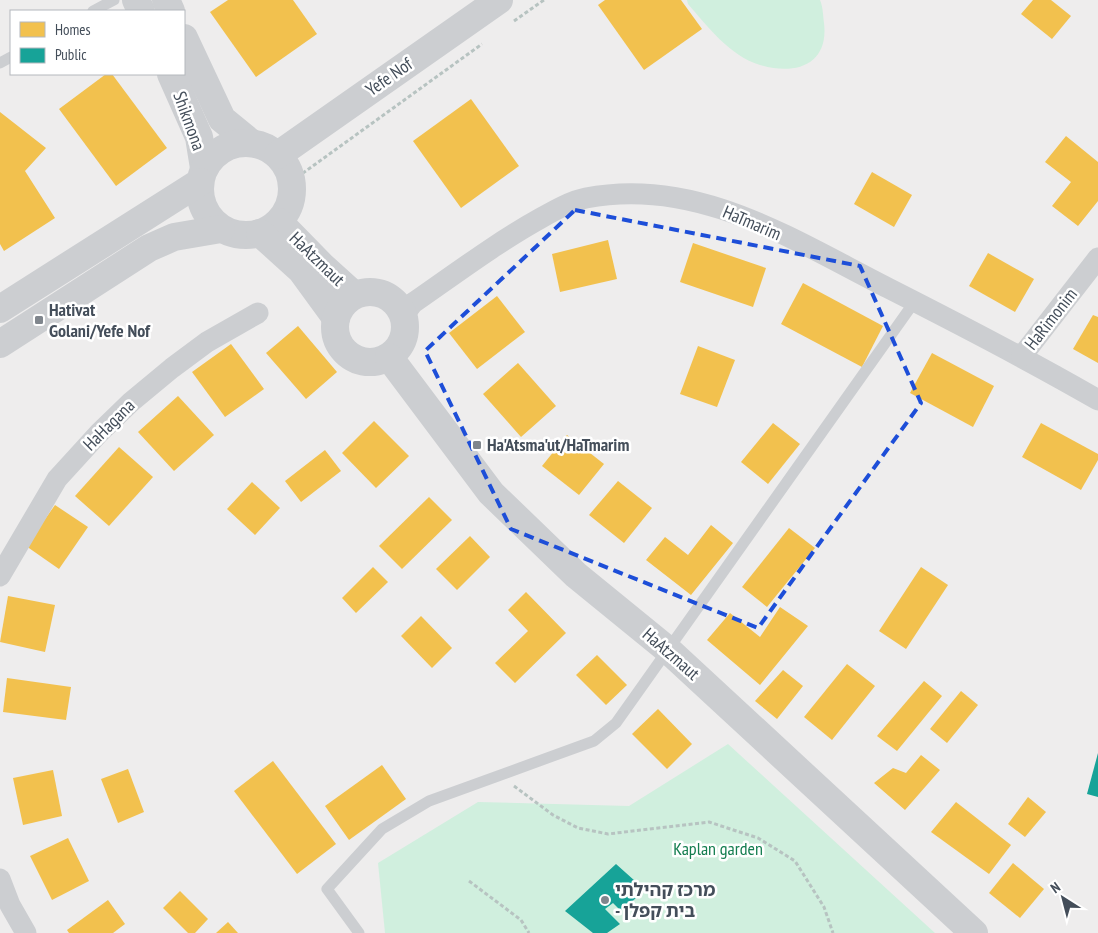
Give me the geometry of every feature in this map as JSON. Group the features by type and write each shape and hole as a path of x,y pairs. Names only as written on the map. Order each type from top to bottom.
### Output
{"street":[{"name":"Yefe Nof","path":"278,155 505,12"},
{"name":"Shikmona","path":"185,40 222,119 250,142"},
{"name":"Shikmona","path":"171,75 199,137 202,175"},
{"path":"0,309 202,175 212,157 224,148 250,142 265,146 278,155 287,166 292,181 292,196 288,210 270,228 236,235 221,229 207,215 202,205 202,175"},
{"name":"HaTmarim","path":"404,314 413,303 522,229 557,209 584,198 620,193 660,193 700,202 751,219 1022,356 1098,400"},
{"name":"HaAtzmaut","path":"270,228 322,267 354,295"},
{"name":"HaAtzmaut","path":"270,228 336,318"},
{"path":"0,344 149,248 174,237 221,229"},
{"name":"HaRimonim","path":"1022,356 1098,258"},
{"path":"378,292 393,300 404,314 406,326 404,338 398,349 389,357 378,362 366,362 345,352 338,342 335,331 336,318 346,301 354,295 378,292"},
{"name":"HaHagana","path":"0,576 57,479 99,433 131,402 179,363 207,342 258,313"},
{"name":"HaAtzmaut","path":"389,357 491,493 576,575 668,650 974,933"},
{"path":"0,879 10,905 26,933"}],"lane":[{"path":"95,10 114,0"},
{"path":"359,933 327,889 382,829 429,801 594,741 616,723 915,302"}],"path":[{"path":"505,12 544,0"},
{"path":"292,181 487,41"},
{"path":"500,776 553,815 578,828 608,834 709,822 758,838 795,861 824,907 833,933"},
{"path":"469,881 521,920 529,933"}],"highlighted area":[{"path":"575,210 860,266 921,403 758,628 511,529 425,351"}],"green space":[{"path":"687,0 820,0 824,23 824,37 821,48 807,64 797,67 786,69 760,65 749,61 729,48 703,22 688,4"},
{"name":"Kaplan garden","path":"728,744 935,933 385,933 378,863 478,802 629,806"}],"building: Homes":[{"path":"228,0 293,0 317,34 256,77 210,12"},
{"path":"605,0 681,0 702,29 644,70 598,5"},
{"path":"1033,0 1051,0 1071,16 1052,39 1021,14"},
{"path":"105,75 113,75 167,148 116,186 59,109"},
{"path":"471,99 519,166 461,208 413,141"},
{"path":"0,112 46,148 25,171 55,218 4,251 0,244"},
{"path":"1066,136 1098,162 1098,201 1078,226 1052,206 1071,182 1045,162"},
{"path":"872,172 912,195 894,227 854,204"},
{"path":"608,240 617,279 560,292 552,254"},
{"path":"693,243 766,268 753,307 680,282"},
{"path":"988,253 1034,279 1015,312 969,286"},
{"path":"803,283 883,326 862,367 781,324"},
{"path":"497,296 525,332 477,369 449,333"},
{"path":"1093,315 1098,317 1098,363 1073,349"},
{"path":"298,326 337,372 306,399 266,353"},
{"path":"231,344 264,389 225,417 192,372"},
{"path":"698,346 735,360 717,407 680,394"},
{"path":"932,353 994,386 973,427 910,393"},
{"path":"518,363 556,406 521,437 483,394"},
{"path":"178,396 214,435 174,471 138,432"},
{"path":"374,421 409,456 376,488 342,453"},
{"path":"773,423 800,444 768,484 741,462"},
{"path":"1041,423 1098,454 1098,460 1081,490 1022,457"},
{"path":"567,435 604,464 579,495 542,466"},
{"path":"119,447 153,477 109,526 75,496"},
{"path":"325,450 341,471 301,502 285,481"},
{"path":"618,481 652,508 624,543 589,515"},
{"path":"252,482 280,508 255,535 227,509"},
{"path":"429,497 452,520 402,569 379,546"},
{"path":"55,505 88,527 59,569 26,546"},
{"path":"711,525 733,543 691,595 646,560 665,537 688,555"},
{"path":"789,528 815,548 767,607 742,587"},
{"path":"470,536 490,557 457,590 436,569"},
{"path":"373,567 388,582 356,613 342,598"},
{"path":"921,567 948,585 906,649 879,631"},
{"path":"526,592 566,633 515,683 495,663 528,631 508,610"},
{"path":"8,596 55,605 45,652 0,642"},
{"path":"780,607 808,626 760,685 707,640 730,613 760,637"},
{"path":"421,616 452,648 432,668 401,636"},
{"path":"597,655 627,685 606,705 576,675"},
{"path":"847,664 875,686 832,740 804,717"},
{"path":"783,670 803,686 777,719 755,701"},
{"path":"7,678 71,687 66,720 3,712"},
{"path":"924,681 942,696 897,751 877,736"},
{"path":"961,691 978,705 947,743 930,729"},
{"path":"658,709 692,744 667,769 632,734"},
{"path":"921,755 940,770 905,810 874,783 893,768 906,773"},
{"path":"273,761 336,844 297,874 234,791"},
{"path":"382,765 406,799 349,840 325,806"},
{"path":"128,769 144,812 118,823 101,779"},
{"path":"53,770 62,816 23,825 13,778"},
{"path":"1028,797 1046,812 1025,837 1008,824"},
{"path":"956,802 1011,845 989,874 931,832"},
{"path":"68,838 89,881 52,900 30,856"},
{"path":"1013,863 1044,889 1020,918 989,893"},
{"path":"180,891 208,919 195,933 188,933 163,908"},
{"path":"108,900 125,924 113,933 69,933 67,930"},
{"path":"228,922 238,933 216,933"}],"building: Public":[{"path":"1098,753 1098,797 1087,794"},
{"name":"מרכז קהילתי - בית קפלן","path":"616,864 635,881 625,889 636,898 621,911 613,903 605,909 620,924 607,933 593,933 565,911"}],"place":[{"name":"Hativat Golani/Yefe Nof","path":"39,320"},
{"name":"Ha'Atsma'ut/HaTmarim","path":"477,445"},
{"name":"מרכז קהילתי - בית קפלן","path":"605,900"}]}
